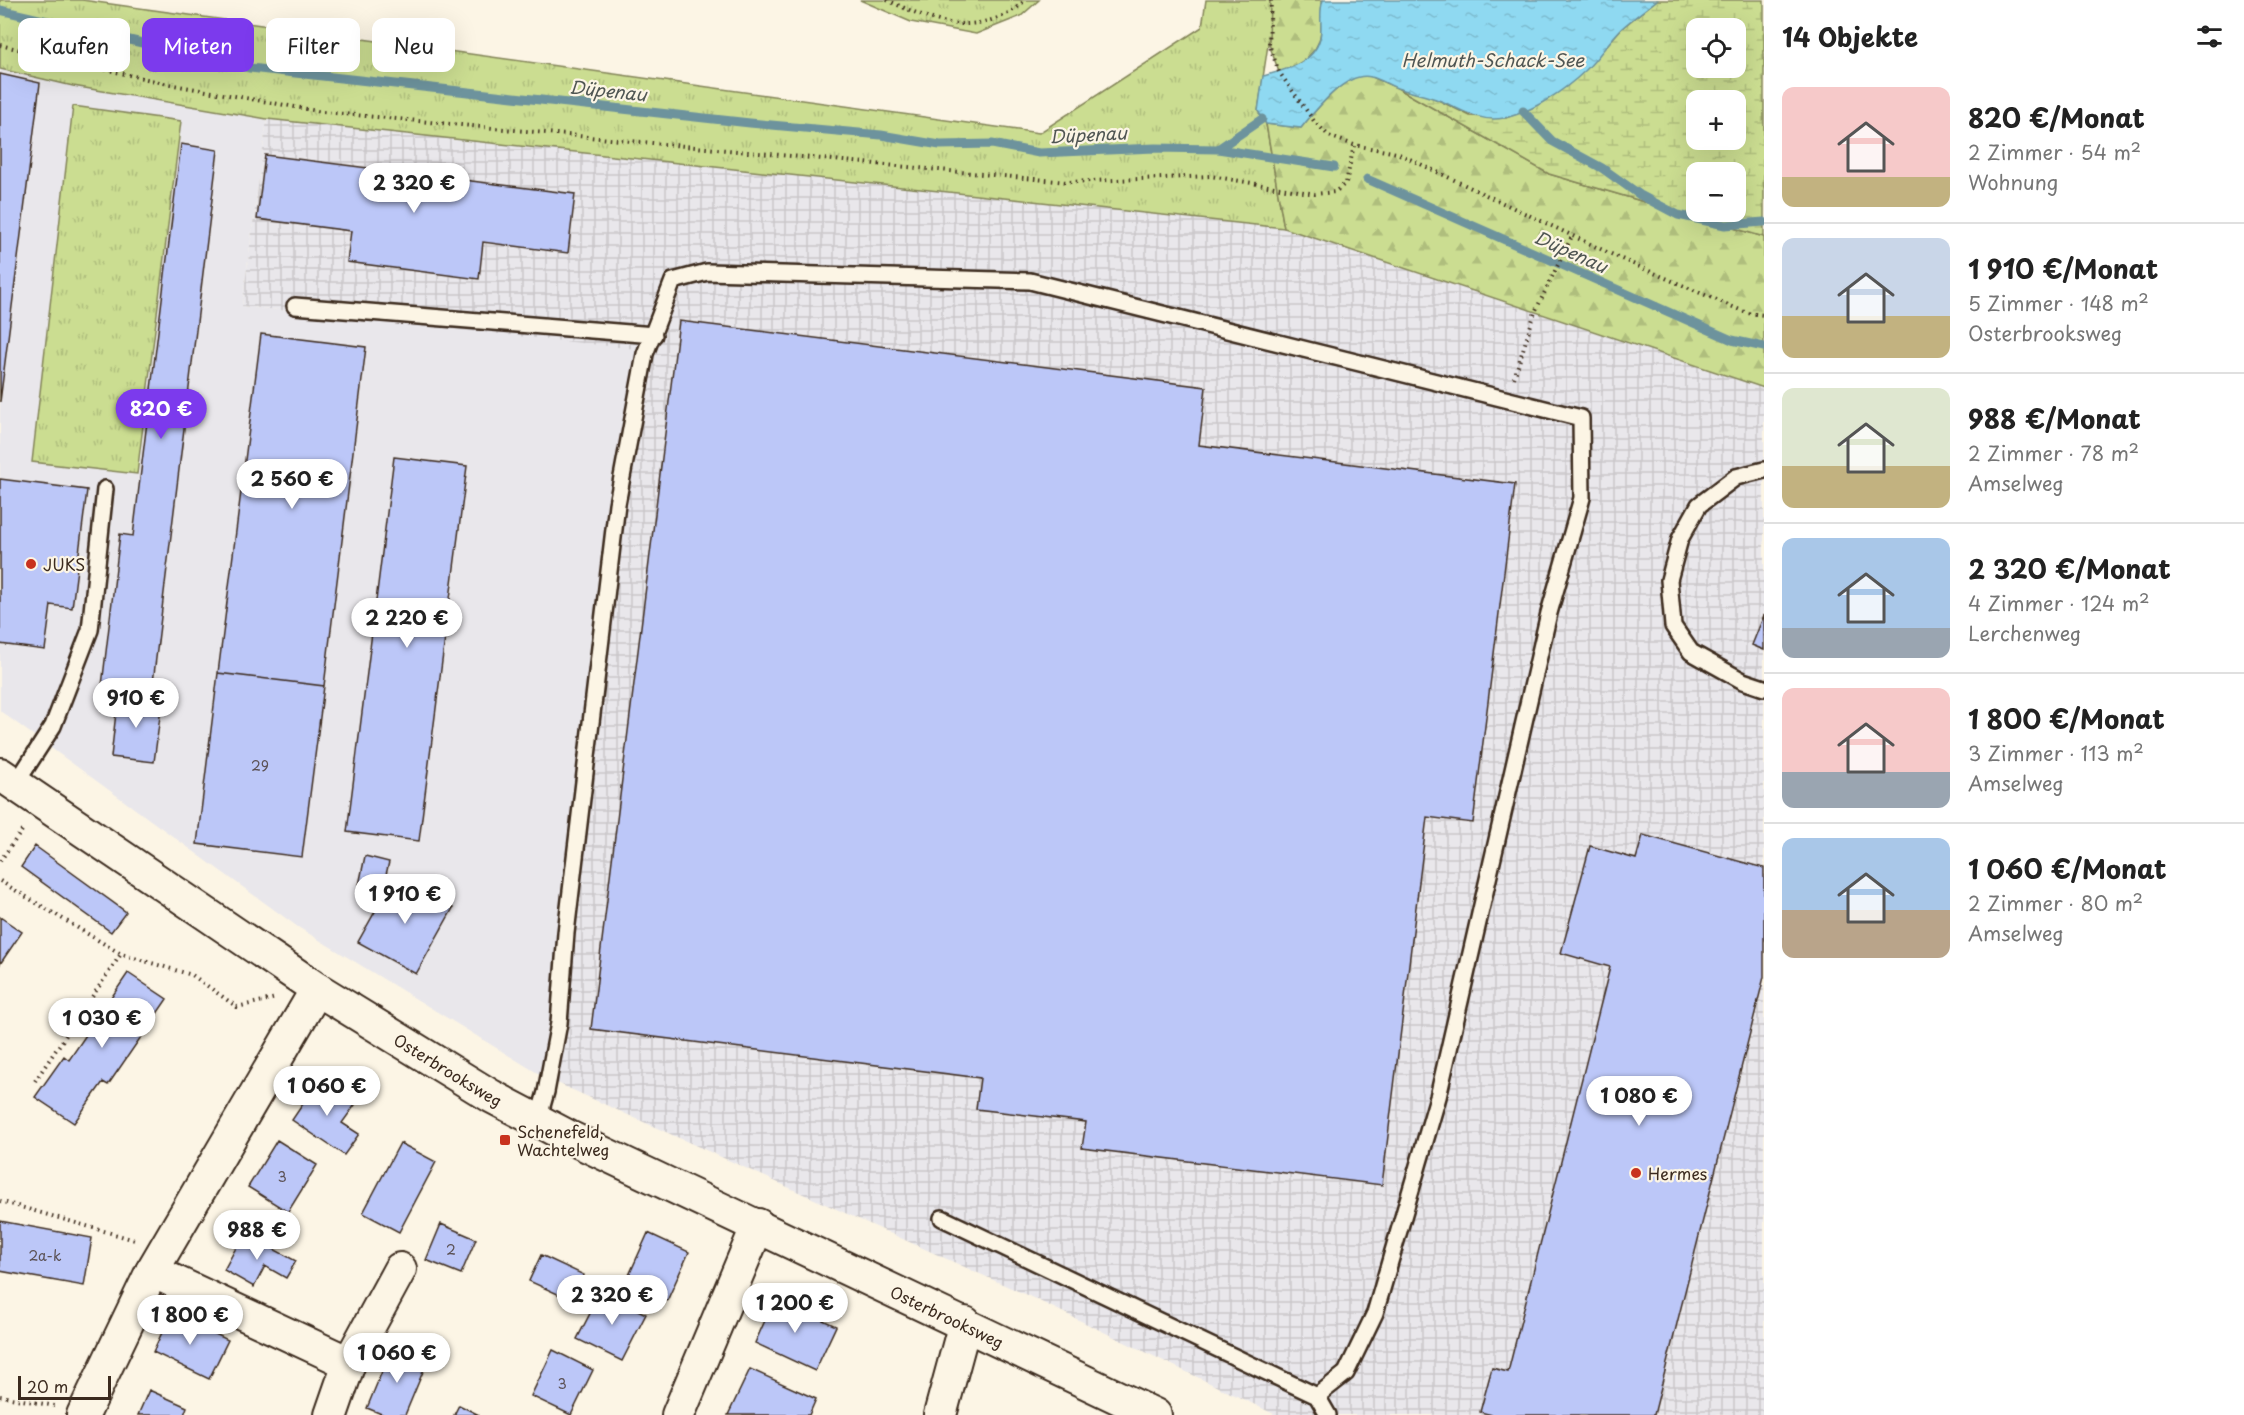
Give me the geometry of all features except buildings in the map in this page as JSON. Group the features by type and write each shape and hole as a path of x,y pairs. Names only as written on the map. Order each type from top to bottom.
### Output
{"street":[{"name":"Osterbrooksweg","path":"8,780 317,989 491,1096 1155,1415"},
{"path":"83,1413 159,1260 317,989"},
{"path":"678,1415 758,1225"},
{"path":"159,1260 349,1363"},
{"path":"331,1415 349,1363 400,1269"},
{"path":"940,1415 965,1323"}],"lane":[{"path":"538,1120 560,1023 566,933 617,504 645,354 673,281 706,272 1030,281 1581,418 1582,498 1549,614 1438,1097 1375,1313 1346,1373 1317,1396"},
{"path":"295,306 654,334"},
{"path":"1764,470 1736,477 1699,505 1680,539 1669,580 1673,626 1691,652 1743,681 1764,688"},
{"path":"8,780 53,726 90,630 105,489"},
{"path":"942,1218 1317,1396 1328,1415"}],"path":[{"path":"887,0 948,23 988,22 1018,8 1025,0"},
{"path":"1271,0 1269,44 1279,72 1314,121 1329,136 1354,145 1397,153 1573,234 1626,261 1747,313 1764,315"},
{"path":"0,45 168,84 323,112 1067,182 1211,176 1315,195 1335,192 1346,183 1354,145"},
{"path":"1508,399 1535,312 1573,234"},
{"path":"0,861 42,803"},
{"path":"0,881 121,954 192,975 237,1007 317,989"},
{"path":"35,1081 121,954"},
{"path":"0,1201 159,1260"},
{"path":"0,1396 83,1413"}],"shaded area":[{"path":"0,69 73,86 267,119 242,306 636,348 544,1077 298,927 0,711"},
{"path":"267,119 1284,228 1764,388 1764,1415 1276,1415 1031,1297 544,1077 636,349 242,306"}],"green space":[{"path":"0,0 82,0 212,18 142,18 142,72 254,72 254,24 266,26 266,72 360,72 360,39 372,40 372,72 455,72 455,52 1039,133 1202,27 1206,0 1270,0 1270,31 1258,111 1266,124 1284,228 267,119 73,86 0,69"},
{"path":"860,0 1039,0 1021,16 976,34 911,22"},
{"path":"1270,0 1323,0 1318,44 1309,56 1298,64 1279,72 1269,44"},
{"path":"1657,0 1764,0 1764,237 1713,222 1746,222 1746,162 1686,162 1686,214 1549,174 1399,89 1430,96 1470,116 1506,118 1531,108 1568,85 1586,69 1622,28"},
{"path":"1360,76 1370,76 1399,89 1549,174 1686,214 1686,222 1713,222 1764,237 1764,388 1284,228 1266,124 1301,128 1340,86"},
{"path":"73,106 181,121 137,474 32,462"}],"water":[{"name":"Helmuth-Schack-See","path":"1323,0 1657,0 1622,28 1578,78 1548,99 1515,115 1497,119 1482,118 1436,99 1396,88 1375,78 1361,76 1351,80 1332,94 1301,128 1266,124 1258,111 1263,76 1297,64 1312,54 1320,38"}],"waterway":[{"name":"Düpenau","path":"0,10 250,68 750,123 881,135 940,145 992,144 1039,153 1155,148 1218,149 1262,119"},
{"path":"1523,111 1552,141 1602,168 1640,195 1678,215 1725,225 1764,222"},
{"name":"Düpenau","path":"1218,149 1334,167"},
{"name":"Düpenau","path":"1367,179 1732,340 1764,347"}],"place":[{"name":"JUKS","path":"31,564"},
{"name":"Schenefeld, Wachtelweg","path":"505,1140"},
{"name":"Hermes","path":"1636,1173"}]}
